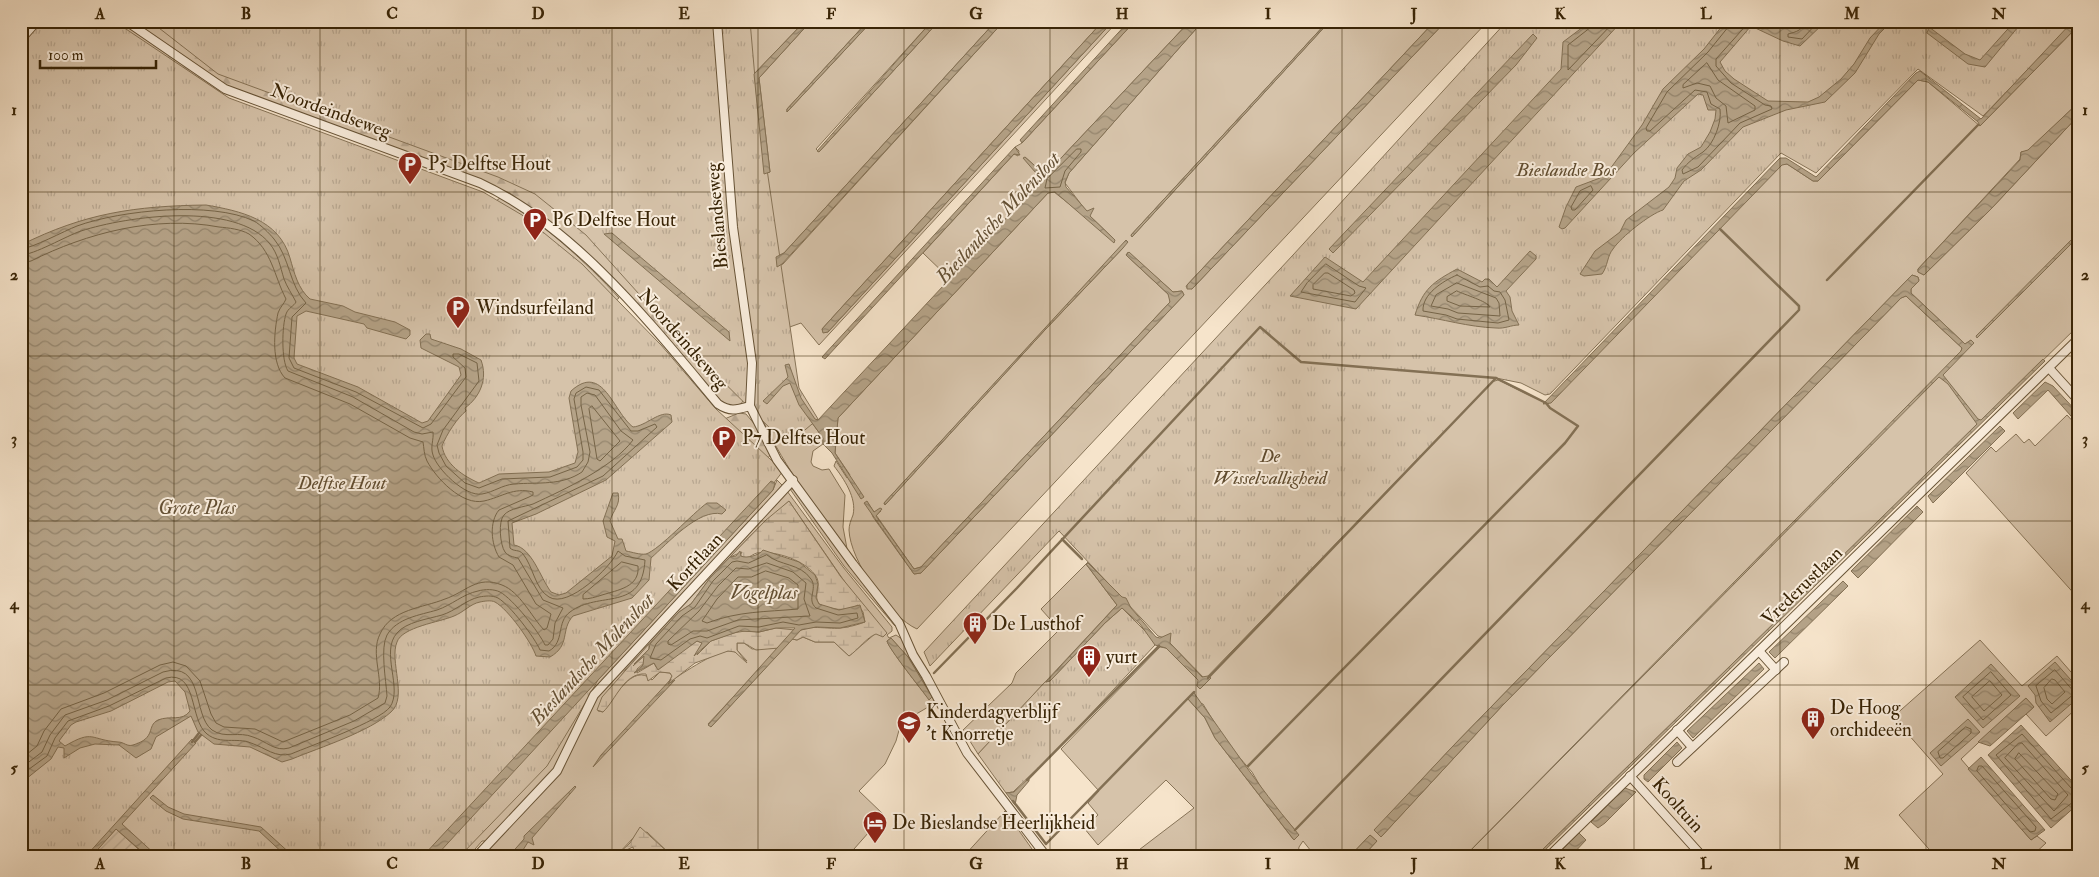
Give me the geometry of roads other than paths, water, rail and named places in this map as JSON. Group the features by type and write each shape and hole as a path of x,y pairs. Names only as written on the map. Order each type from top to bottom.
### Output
{"street":[{"path":"21,39 37,21"},
{"name":"Noordeindseweg","path":"126,21 225,89 480,183 516,202 567,241 625,296 718,404 733,411 750,406"},
{"name":"Bieslandseweg","path":"717,21 733,227 752,362 750,406"},
{"name":"Vrederustlaan","path":"1549,856 2078,339"},
{"path":"2048,368 2078,400"},
{"path":"750,406 772,453 853,564 896,618 913,655 968,753 1046,856"},
{"name":"Korftlaan","path":"477,856 556,770 594,695 793,480"},
{"path":"1759,651 1776,670"},
{"path":"1677,762 1784,662"},
{"path":"1677,730 1692,747"},
{"name":"Kooltuin","path":"1630,776 1702,856"}],"water":[{"path":"805,21 811,21 759,78 770,172 764,174 754,74"},
{"path":"868,21 872,21 787,112 787,109"},
{"path":"932,21 939,21 819,152 817,151"},
{"path":"996,21 1004,21 782,264 777,267 776,257 784,253"},
{"path":"1103,21 1113,21 828,332 823,333 822,329"},
{"path":"1129,21 1135,21 1022,143 1020,140"},
{"path":"1190,21 1203,21 1069,173 1065,182 1066,187 1087,211 1094,208 1090,216 1115,240 1114,243 1055,192 1048,193 838,418 835,453 864,497 861,499 832,453 823,444 823,438 799,405 790,383 783,386 767,404 763,401 788,377 785,365 789,364 801,398 815,419 818,420 1042,180 1023,158 1025,157 1044,174 1047,173"},
{"path":"1330,21 1132,237 1131,235"},
{"path":"1435,21 1446,21 1192,289 1187,289 1187,285"},
{"path":"1591,21 1622,21 1356,309 1290,296 1325,257 1363,282 1561,69 1563,42"},
{"path":"1726,21 1775,21 1788,28 1795,27 1801,21 1826,21 1800,46 1783,41 1751,26 1720,62 1725,71 1734,79 1768,101 1808,102 1819,97 1841,79 1854,64 1870,38 1886,21 1892,21 1879,34 1855,73 1825,102 1786,110 1743,127 1701,170 1684,181 1663,210 1657,212 1629,232 1617,244 1608,258 1602,274 1584,276 1580,274 1595,251 1620,232 1626,220 1669,187 1675,178 1677,168 1688,154 1701,147 1710,132 1716,110 1708,110 1703,95 1698,94 1634,153 1562,229 1559,227 1576,187 1600,178 1610,169 1642,125 1663,89 1704,49"},
{"path":"2015,21 2023,21 1985,67 1968,64 1927,33 1929,27 1965,54 1980,60"},
{"path":"2073,21 2078,21 2078,26 1980,126 1978,122 1928,82 1918,80 1818,181 1813,181 1787,164 1782,165 1551,403 1543,404 1780,158 1786,158 1816,177 1920,71 1981,119"},
{"path":"1533,34 1537,38 1516,65 1333,253 1329,249"},
{"path":"2078,103 2078,116 1991,209 1924,275 1918,272 1918,269 2020,160 2021,152 2028,150"},
{"path":"1015,147 1020,155 1014,154 825,359 822,357"},
{"name":"Grote Plas","path":"206,205 232,210 257,219 277,234 285,245 299,285 310,299 343,306 355,312 395,322 410,330 410,335 406,339 367,328 364,324 306,311 297,316 294,358 297,364 358,387 422,423 428,421 461,375 459,367 421,348 420,340 426,334 430,334 431,339 461,349 481,360 484,374 481,387 475,399 465,408 466,411 452,427 442,446 447,458 456,469 479,483 499,474 549,472 575,463 578,452 569,398 571,391 582,384 591,382 599,386 606,392 633,427 658,416 671,415 672,422 606,480 536,514 512,523 514,545 520,547 531,557 551,592 559,595 566,593 612,556 615,541 607,537 603,521 613,493 618,493 619,497 618,504 610,521 618,539 622,539 626,551 639,554 646,554 659,546 707,503 717,503 726,510 722,514 703,516 674,536 651,558 649,580 632,598 573,616 569,621 561,648 550,657 536,656 530,643 513,619 492,601 476,603 454,616 406,632 400,637 395,650 398,697 396,705 391,712 358,732 292,759 282,762 250,747 214,744 198,732 191,716 156,737 151,749 136,758 119,745 95,744 80,748 64,758 64,748 58,747 51,759 21,783 21,245 67,225 111,213","holes":["175,681 185,692 190,711 180,717 158,720 152,725 148,736 133,745 92,737 82,738 65,746 59,741 71,725 76,722 111,711 168,682"]},
{"path":"612,233 729,332 730,341 604,234"},
{"path":"2078,233 2078,237 1977,338 1976,336"},
{"path":"1126,240 1128,242 1123,248 1044,331 885,505 884,503"},
{"path":"1530,251 1536,256 1536,259 1506,291 1510,297 1512,311 1519,325 1502,328 1465,325 1415,315 1425,292 1435,282 1457,269 1482,282 1485,279 1489,279 1497,287"},
{"path":"1129,252 1173,292 1182,291 1184,295 921,573 914,574 864,503 867,501 874,512 880,508 882,509 876,516 914,569 921,567 1170,302 1168,294 1126,255"},
{"path":"1912,275 1918,277 1919,281 1911,289 1911,293 1965,344 1971,340 1974,343 1943,375 1978,419 1981,420 2043,359 2045,361 1539,856 1536,856 1977,424 1948,384 1939,377 1465,856 1961,351 1962,348 1906,296 1901,298 1502,706 1381,837 1374,830 1453,746"},
{"path":"2045,382 2053,386 2078,413 2078,424 2048,390 2018,419 2013,413"},
{"path":"2000,426 2005,431 1933,503 1928,496"},
{"path":"771,481 775,483 773,490 436,856 423,856"},
{"path":"1917,506 1923,512 1858,578 1851,571"},
{"name":"Vogelplas","path":"763,550 799,562 815,575 818,584 816,598 819,604 839,610 860,605 865,622 840,628 816,627 801,630 711,727 708,725 795,628 776,628 759,632 740,631 711,641 694,656 702,643 697,641 658,670 654,663 634,673 643,665 644,656 633,666 679,612 691,604 710,578 730,557 736,556 740,551 741,556 749,557"},
{"path":"1088,563 1122,597 1126,598 1131,608 1156,637 1160,638 1171,633 1170,643 1202,677 1208,676 1211,678 1200,689 1197,686 1198,680 1166,648 1155,645 1140,624 1122,608 1105,623 1050,681 1046,682 1117,605 1086,564"},
{"path":"1843,581 1848,586 1775,658 1769,652"},
{"path":"891,638 908,657 932,697 929,700 889,645 887,641"},
{"path":"2055,662 2078,688 2078,698 2050,722 2036,703 2035,695 2028,686"},
{"path":"1759,663 1764,669 1693,738 1687,731"},
{"path":"1991,664 2020,696 1983,728 1955,697"},
{"path":"671,679 668,684 675,680 593,767 601,755"},
{"path":"1194,693 1255,779 1299,835 1294,840 1215,738 1205,718 1188,699"},
{"path":"2026,698 2034,707 1990,746 1978,742"},
{"path":"1968,719 1980,732 1941,766 1930,753"},
{"path":"2021,725 2078,788 2078,804 2051,828 1988,755"},
{"path":"192,739 196,743 122,824 157,856 147,856 116,829 92,856 86,856"},
{"path":"1677,742 1682,748 1648,782 1644,779 1644,775"},
{"path":"1981,757 2045,830 2031,840 1968,769"},
{"path":"1029,778 1029,781 1017,795 1015,805 1006,793 1014,792"},
{"path":"575,786 532,838 534,845 528,842 523,850 529,856 523,856 521,851 514,856 509,856 524,839 524,836"},
{"path":"1625,788 1636,792 1598,828 1591,822"},
{"path":"153,795 168,807 184,814 261,827 293,856 286,856 259,831 183,819 166,811 150,798"},
{"path":"1579,833 1586,840 1571,856 1556,856"},
{"path":"1370,835 1377,841 1363,856 1350,856"}],"waterway":[{"path":"1827,280 1978,125"},
{"path":"1295,830 1799,310 1799,306 1720,229"},
{"path":"934,673 1017,588 1260,327 1301,362 1496,378 1546,403 1550,408 1578,426 1565,443 1248,766"},
{"path":"1208,678 1496,378"},
{"path":"1062,539 1082,559"},
{"path":"1027,780 1159,646"},
{"path":"1013,801 1046,844 1194,692"},
{"path":"192,742 199,733"},
{"path":"195,742 201,735"}],"place":[{"name":"P5 Delftse Hout","path":"410,185"},
{"name":"P6 Delftse Hout","path":"535,241"},
{"name":"Windsurfeiland","path":"458,329"},
{"name":"P7 Delftse Hout","path":"724,459"},
{"name":"De Lusthof","path":"975,645"},
{"name":"yurt","path":"1089,678"},
{"name":"De Hoog orchideeën","path":"1813,740"},
{"name":"Kinderdagverblijf 't Knorretje","path":"909,744"},
{"name":"De Bieslandse Heerlijkheid","path":"875,844"}],"park label":[{"name":"Bieslandse Bos","path":"1566,170"},
{"name":"De Wisselvalligheid","path":"1270,467"},
{"name":"Delftse Hout","path":"342,483"}],"water label":[{"name":"Bieslandsche Molensloot","path":"998,218"},
{"name":"Bieslandsche Molensloot","path":"592,659"}]}
